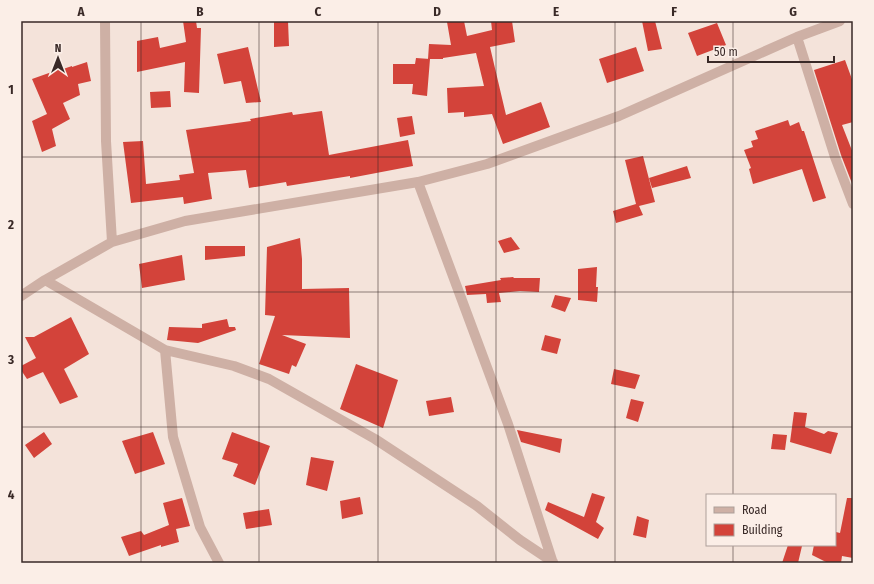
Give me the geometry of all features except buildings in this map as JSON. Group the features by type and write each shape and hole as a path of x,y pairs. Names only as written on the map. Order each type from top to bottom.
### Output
{"street":[{"path":"105,21 106,141 112,242"},
{"path":"21,296 45,280 112,242 185,221 418,182 487,164 619,116 797,37 840,21"},
{"path":"797,37 835,157 853,204"},
{"path":"418,182 508,424 553,563"},
{"path":"45,280 165,350 234,366 269,379 375,439 477,506 520,540 553,563"},
{"path":"165,350 173,437 200,526 219,563"}]}
